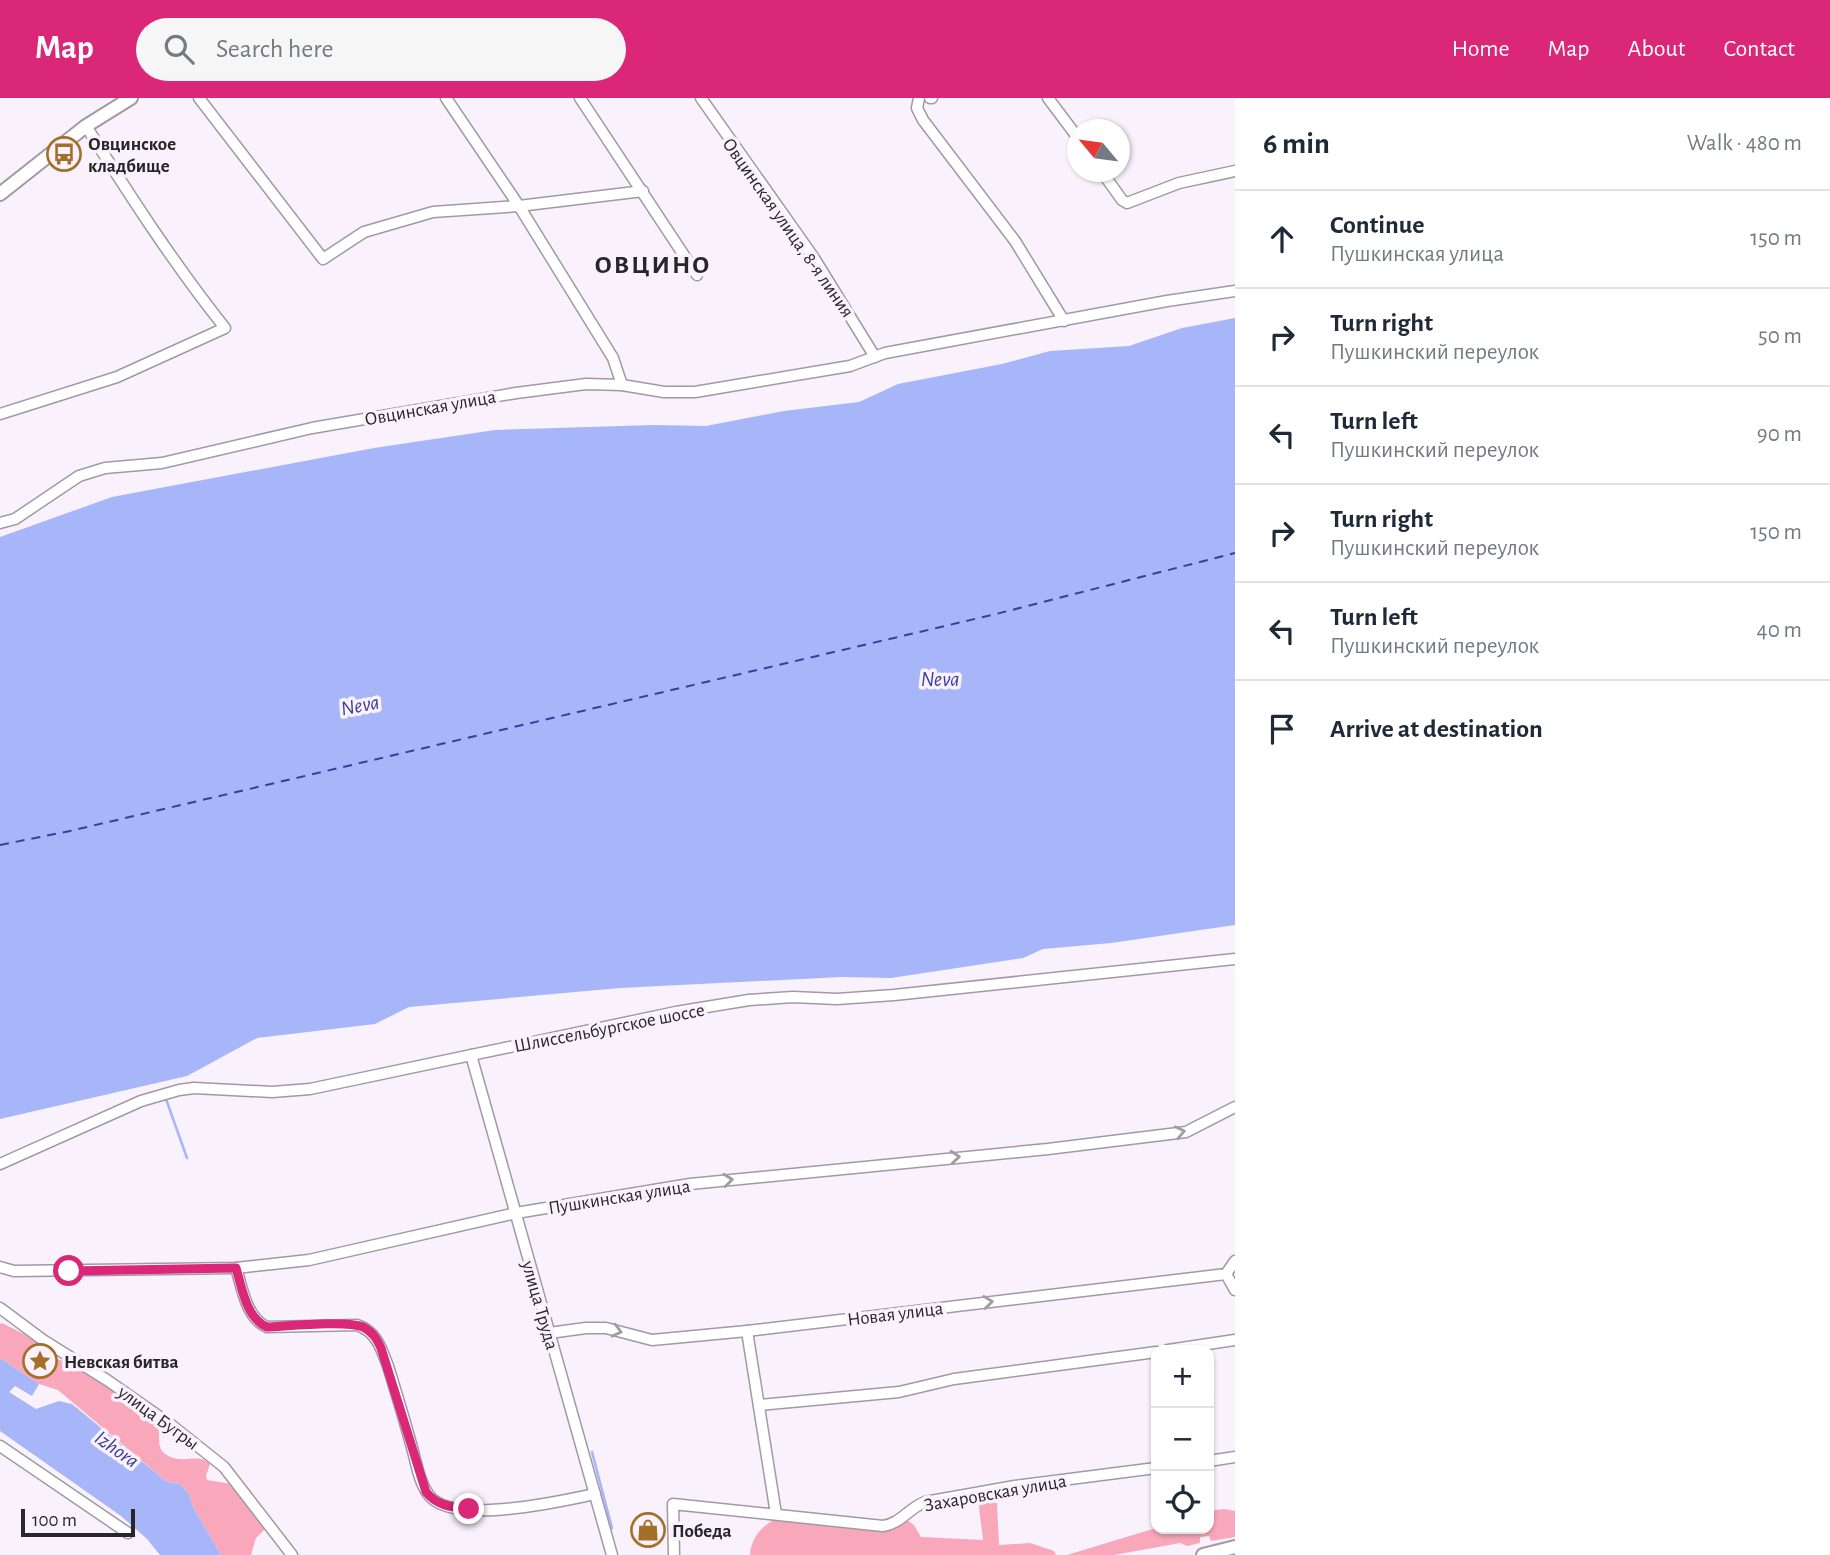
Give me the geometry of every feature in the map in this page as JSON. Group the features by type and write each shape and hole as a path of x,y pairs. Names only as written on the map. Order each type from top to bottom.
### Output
{"main road":[{"path":"0,194 86,126 131,98"},
{"path":"1203,1555 1235,1547"}],"street":[{"path":"199,98 323,259 364,232 433,212 643,191"},
{"path":"446,98 519,205 613,358 622,385"},
{"path":"580,98 697,275"},
{"name":"Овцинская улица, 8-я линия","path":"701,98 814,258 875,357"},
{"path":"919,98 916,108 923,120 1015,241 1064,321"},
{"path":"1048,98 1067,124"},
{"path":"0,414 117,377 225,328 152,229 86,126"},
{"path":"1108,182 1127,203 1179,183 1235,171"},
{"name":"Овцинская улица","path":"0,523 15,519 79,477 105,468 162,463 312,428 516,393 586,384 622,385 664,392 695,392 850,366 875,357 1167,301 1235,291"},
{"name":"Шлиссельбургское шоссе","path":"0,1164 141,1101 179,1090 194,1088 290,1091 343,1083 676,1012 749,1000 894,995 1234,960"},
{"name":"улица Труда","path":"471,1055 612,1555"},
{"name":"Пушкинская улица","path":"0,1267 15,1271 236,1268 309,1259 516,1213 690,1184 1048,1149 1186,1132 1235,1107"},
{"path":"1235,1261 1226,1273 1235,1290"},
{"path":"236,1268 251,1310 260,1324 267,1327 357,1325 366,1328 376,1338 403,1414 421,1481 432,1500 444,1506 496,1510 531,1508 594,1494"},
{"name":"Новая улица","path":"549,1333 607,1328 652,1340 1226,1273"},
{"name":"улица Бугры","path":"0,1308 43,1340 170,1424 224,1467 292,1555"},
{"path":"747,1331 776,1514"},
{"path":"1202,1345 1235,1340"},
{"path":"759,1405 899,1392 954,1379 1151,1353"},
{"path":"0,1446 128,1533"},
{"path":"1214,1460 1235,1457"},
{"name":"Захаровская улица","path":"674,1555 673,1504 891,1525 915,1506 925,1502 1015,1486 1151,1469"}],"shaded area":[{"path":"2,1323 42,1343 45,1351 39,1353 36,1364 41,1366 52,1357 82,1368 155,1421 159,1429 160,1447 164,1453 177,1459 205,1460 210,1464 207,1480 232,1484 266,1528 256,1538 251,1555 221,1555 193,1507 189,1494 180,1484 167,1482 58,1390 39,1384 0,1358"},
{"path":"987,1497 989,1501 997,1503 999,1545 1030,1543 1054,1551 1056,1555 750,1555 752,1543 758,1534 775,1519 885,1529 896,1528 907,1520 914,1525 921,1537 983,1540 978,1498"},
{"path":"1214,1510 1235,1511 1235,1537 1211,1541 1209,1536 1200,1537 1200,1543 1187,1546 1180,1543 1114,1555 1067,1555 1151,1530 1151,1534 1214,1534"}],"water":[{"name":"Neva","path":"1235,318 1235,925 1111,943 1043,949 1023,958 891,978 841,977 620,988 409,1007 375,1024 257,1038 187,1076 0,1119 0,537 112,497 374,448 495,430 706,426 784,411 859,402 898,384 1002,364 1050,351 1129,346 1182,328"},
{"name":"Izhora","path":"0,1358 39,1384 32,1396 15,1386 9,1392 36,1409 59,1401 72,1404 167,1482 180,1484 189,1494 193,1507 221,1555 160,1555 147,1539 121,1516 0,1431"}],"waterway":[{"path":"166,1099 187,1158"},
{"path":"592,1452 612,1528"}],"ferry route":[{"path":"0,845 70,831 996,614 1235,553"}],"place":[{"name":"Овцинское кладбище","path":"64,154"},
{"name":"Невская битва","path":"40,1361"},
{"name":"Победа","path":"648,1530"}],"district":[{"name":"ОВЦИНО","path":"653,264"}],"route":[{"path":"69,1271 236,1268 251,1310 260,1324 267,1327 357,1325 366,1328 381,1348 426,1492 432,1500 444,1506 469,1509"}]}
